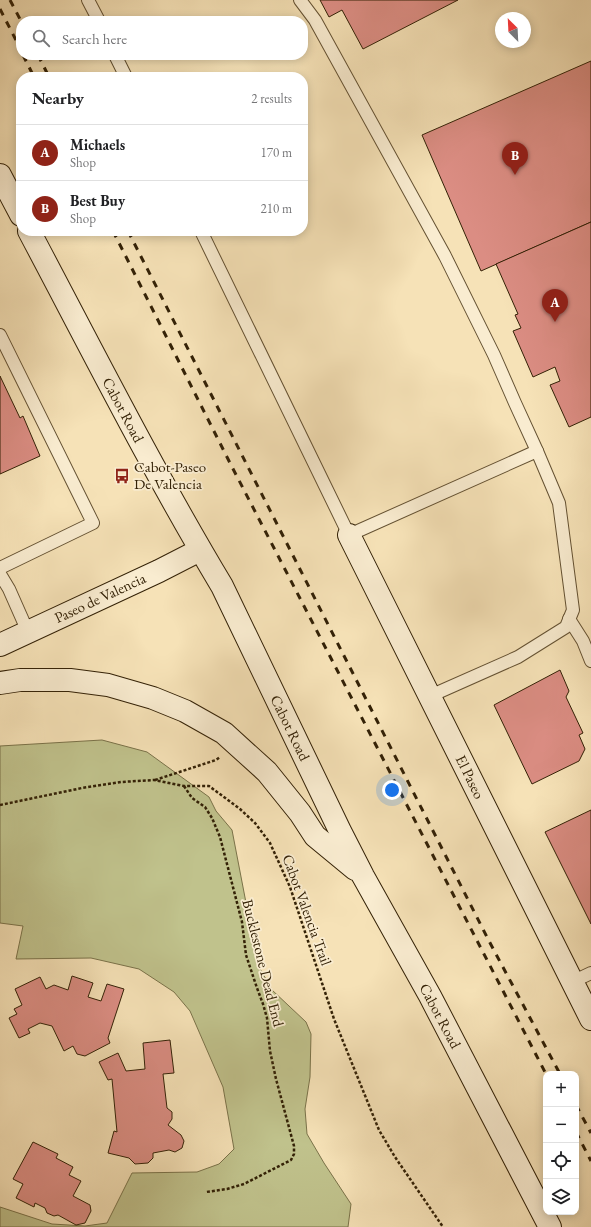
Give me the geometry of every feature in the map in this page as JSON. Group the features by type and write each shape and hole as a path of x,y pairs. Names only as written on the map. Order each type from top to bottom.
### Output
{"main road":[{"path":"1,179 16,206"},
{"name":"Cabot Road","path":"32,236 117,399 200,550 222,586 363,876 430,996 550,1227"},
{"name":"El Paseo","path":"349,534 430,696 582,977 591,1019"},
{"name":"Paseo de Valencia","path":"0,645 159,571 200,550"},
{"path":"0,683 20,680 70,680 108,685 154,698 185,711 224,733 236,744 266,772 300,813 315,836 363,876"}],"lane":[{"path":"88,0 96,16"},
{"path":"300,0 315,20 445,256 494,355 559,503 573,610 566,626 518,657 430,696"},
{"path":"118,60 124,72"},
{"path":"203,236 349,534 537,451"},
{"path":"0,335 93,523 0,568"},
{"path":"0,574 9,589 28,632"},
{"path":"569,619 583,641 591,661"}],"path":[{"path":"154,780 216,760 236,744"},
{"name":"Cabot Valencia Trail","path":"0,805 95,786 122,782 154,780 184,786 209,786 240,809 255,823 270,843 290,887 334,1019 379,1130 395,1157 444,1227"},
{"name":"Bucklestone Dead End","path":"184,786 192,798 205,807 212,818 220,837 242,922 246,955 267,1018 270,1051 294,1146 294,1154 290,1160 244,1184 227,1189 206,1192"}],"green space":[{"path":"102,740 147,752 209,797 216,811 232,830 258,965 272,990 306,1022 311,1034 310,1077 305,1109 307,1134 351,1204 348,1227 0,1227 0,1207 52,1224 85,1226 107,1223 132,1173 197,1172 219,1164 234,1149 223,1087 190,1011 174,992 139,969 91,958 16,959 23,926 0,923 0,746"}],"building":[{"path":"320,0 458,0 363,49 342,10 329,17"},
{"path":"591,61 591,222 481,271 422,135"},
{"path":"591,222 591,417 569,427 550,385 560,381 555,367 533,377 513,331 521,328 515,315 518,314 496,264"},
{"path":"0,376 20,418 23,416 40,456 0,474"},
{"path":"560,670 569,691 566,697 583,733 579,735 585,749 579,761 532,784 494,705"},
{"path":"591,810 591,924 545,832"},
{"path":"72,976 93,983 88,997 101,1001 107,984 124,989 108,1038 110,1043 85,1056 77,1054 73,1046 64,1051 52,1026 40,1023 28,1029 30,1033 19,1038 9,1018 17,1014 14,1009 22,1005 15,989 40,977 46,989 54,985 68,990"},
{"path":"170,1040 174,1073 163,1074 167,1108 172,1112 172,1119 168,1125 181,1135 184,1141 182,1148 175,1152 169,1150 153,1153 153,1158 148,1163 135,1164 129,1158 108,1153 114,1131 117,1132 112,1079 108,1080 99,1062 118,1053 126,1071 145,1069 143,1043"},
{"path":"33,1142 58,1154 56,1158 73,1167 69,1175 81,1181 73,1196 90,1205 91,1211 85,1223 76,1225 58,1215 54,1216 47,1213 45,1208 35,1203 34,1207 16,1198 23,1184 13,1179"}],"railway":[{"path":"10,0 18,16"},
{"path":"0,9 16,40"},
{"path":"26,60 32,72"},
{"path":"40,60 46,72"},
{"path":"116,236 230,463 544,1071"},
{"path":"131,236 489,941 558,1071"},
{"path":"577,1107 591,1133"},
{"path":"579,1138 591,1161"}],"place":[{"name":"Best Buy","path":"515,175"},
{"name":"Michaels","path":"555,322"},
{"name":"Cabot-Paseo De Valencia","path":"122,476"}]}
